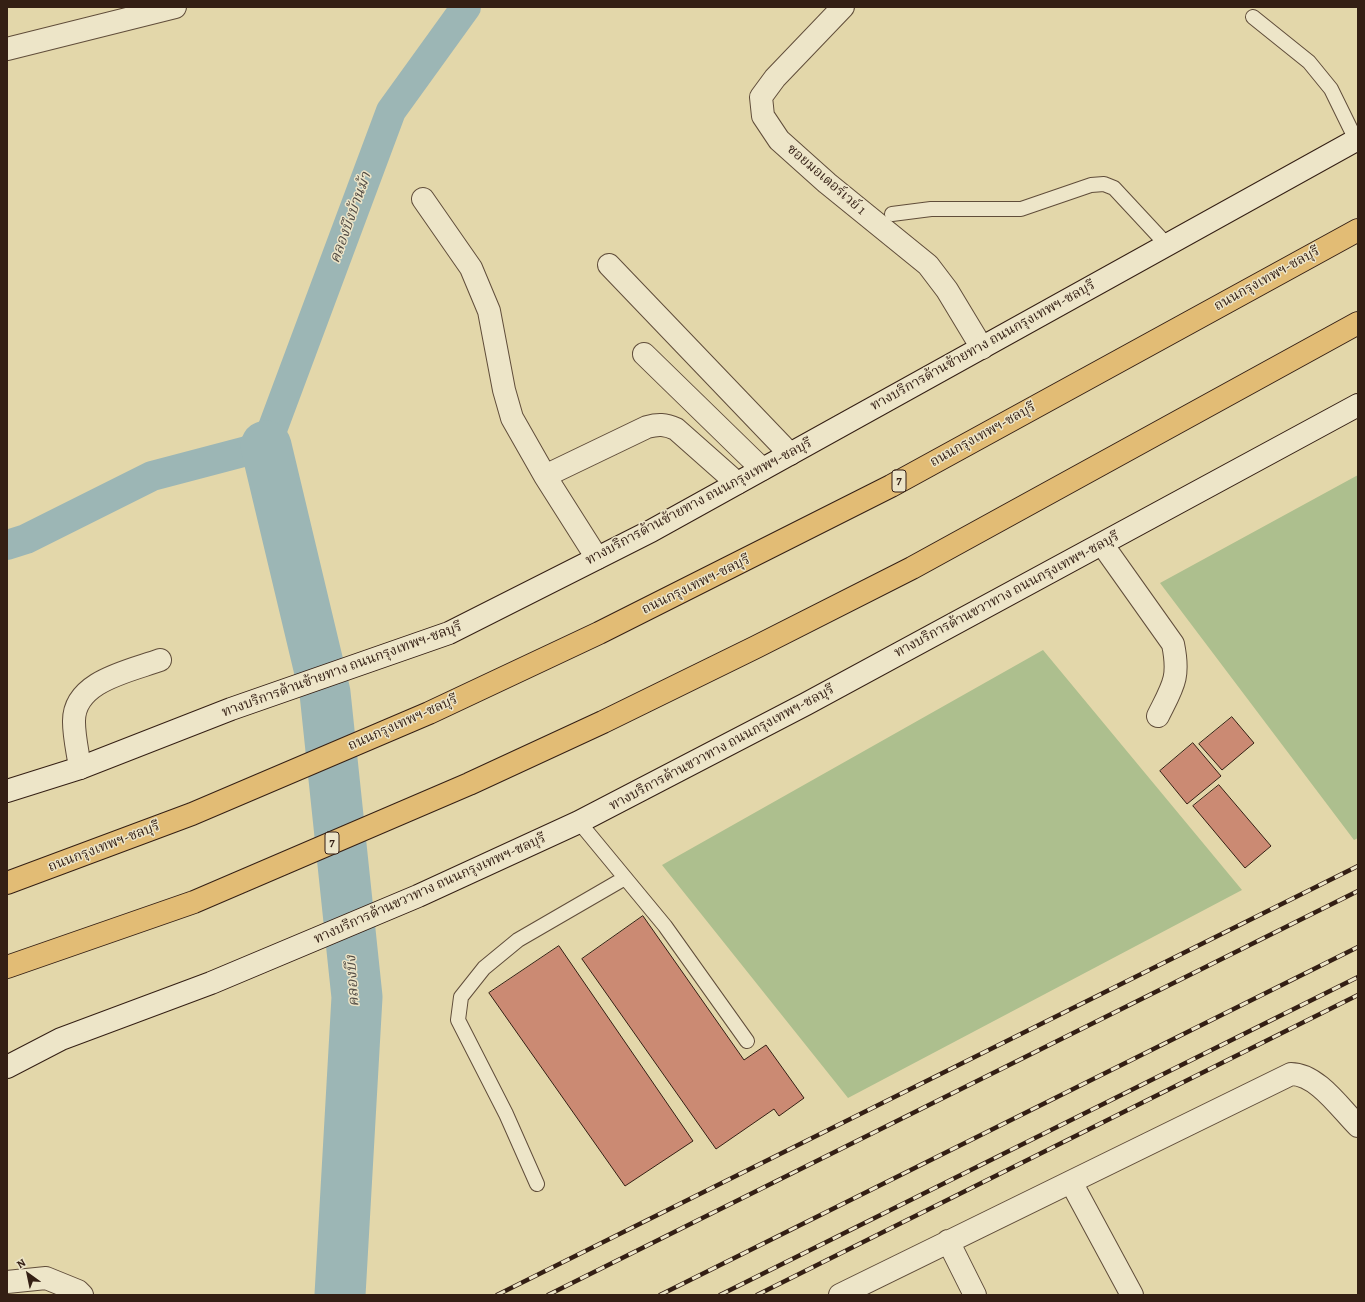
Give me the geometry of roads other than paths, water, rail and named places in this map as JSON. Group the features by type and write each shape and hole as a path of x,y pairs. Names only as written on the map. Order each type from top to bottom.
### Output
{"highway":[{"name":"ถนนกรุงเทพฯ-ชลบุรี","path":"7,883 192,814 429,712 599,633 884,489 1358,230"},
{"name":"7","path":"7,967 194,902 470,784 742,654 905,571 1358,323"}],"main road":[{"path":"7,49 175,7"},
{"name":"ซอยมอเตอร์เวย์ 1","path":"843,7 775,78 761,97 763,116 780,140 827,183 928,265 947,290 982,348"},
{"name":"ทางบริการด้านซ้ายทาง ถนนกรุงเทพฯ-ชลบุรี","path":"7,791 80,768 231,709 450,633 651,530 1357,140"},
{"path":"423,198 471,268 489,311 504,390 512,418 545,476 597,558"},
{"path":"609,265 790,454"},
{"path":"644,354 762,469"},
{"name":"ทางบริการด้านขวาทาง ถนนกรุงเทพฯ-ชลบุรี","path":"7,1067 61,1039 211,983 418,896 580,822 806,704 1358,405"},
{"path":"545,476 647,427 658,424 676,429 737,483"},
{"path":"1102,544 1173,644 1177,663 1174,684 1158,716"},
{"path":"80,768 73,721 78,702 87,690 111,677 160,660"},
{"name":"ทางบริการด้านขวาทาง ถนนกรุงเทพฯ-ชลบุรี","path":"7,1050 61,1039"},
{"path":"840,1295 1291,1074 1300,1074 1316,1083 1358,1126"},
{"path":"1070,1182 1132,1295"},
{"path":"948,1242 975,1295"},
{"path":"7,1282 46,1278 78,1291 82,1295"}],"lane":[{"path":"1253,17 1309,62 1331,89 1357,140"},
{"path":"892,214 931,210 1021,209 1091,185 1104,184 1114,188 1167,245"},
{"path":"580,822 665,926 747,1041"},
{"path":"536,1184 506,1114 458,1020 461,997 484,968 518,940 625,878"}],"waterway":[{"name":"คลองบึงบ้านม้า","path":"7,545 26,539 152,476 266,446 391,111 466,7"},
{"name":"คลองบึง","path":"266,446 325,693 357,997 340,1295"}],"railway":[{"path":"497,1295 1358,866"},
{"path":"548,1295 1358,891"},
{"path":"660,1295 1358,947"},
{"path":"720,1295 1358,977"},
{"path":"757,1295 1358,995"}]}
